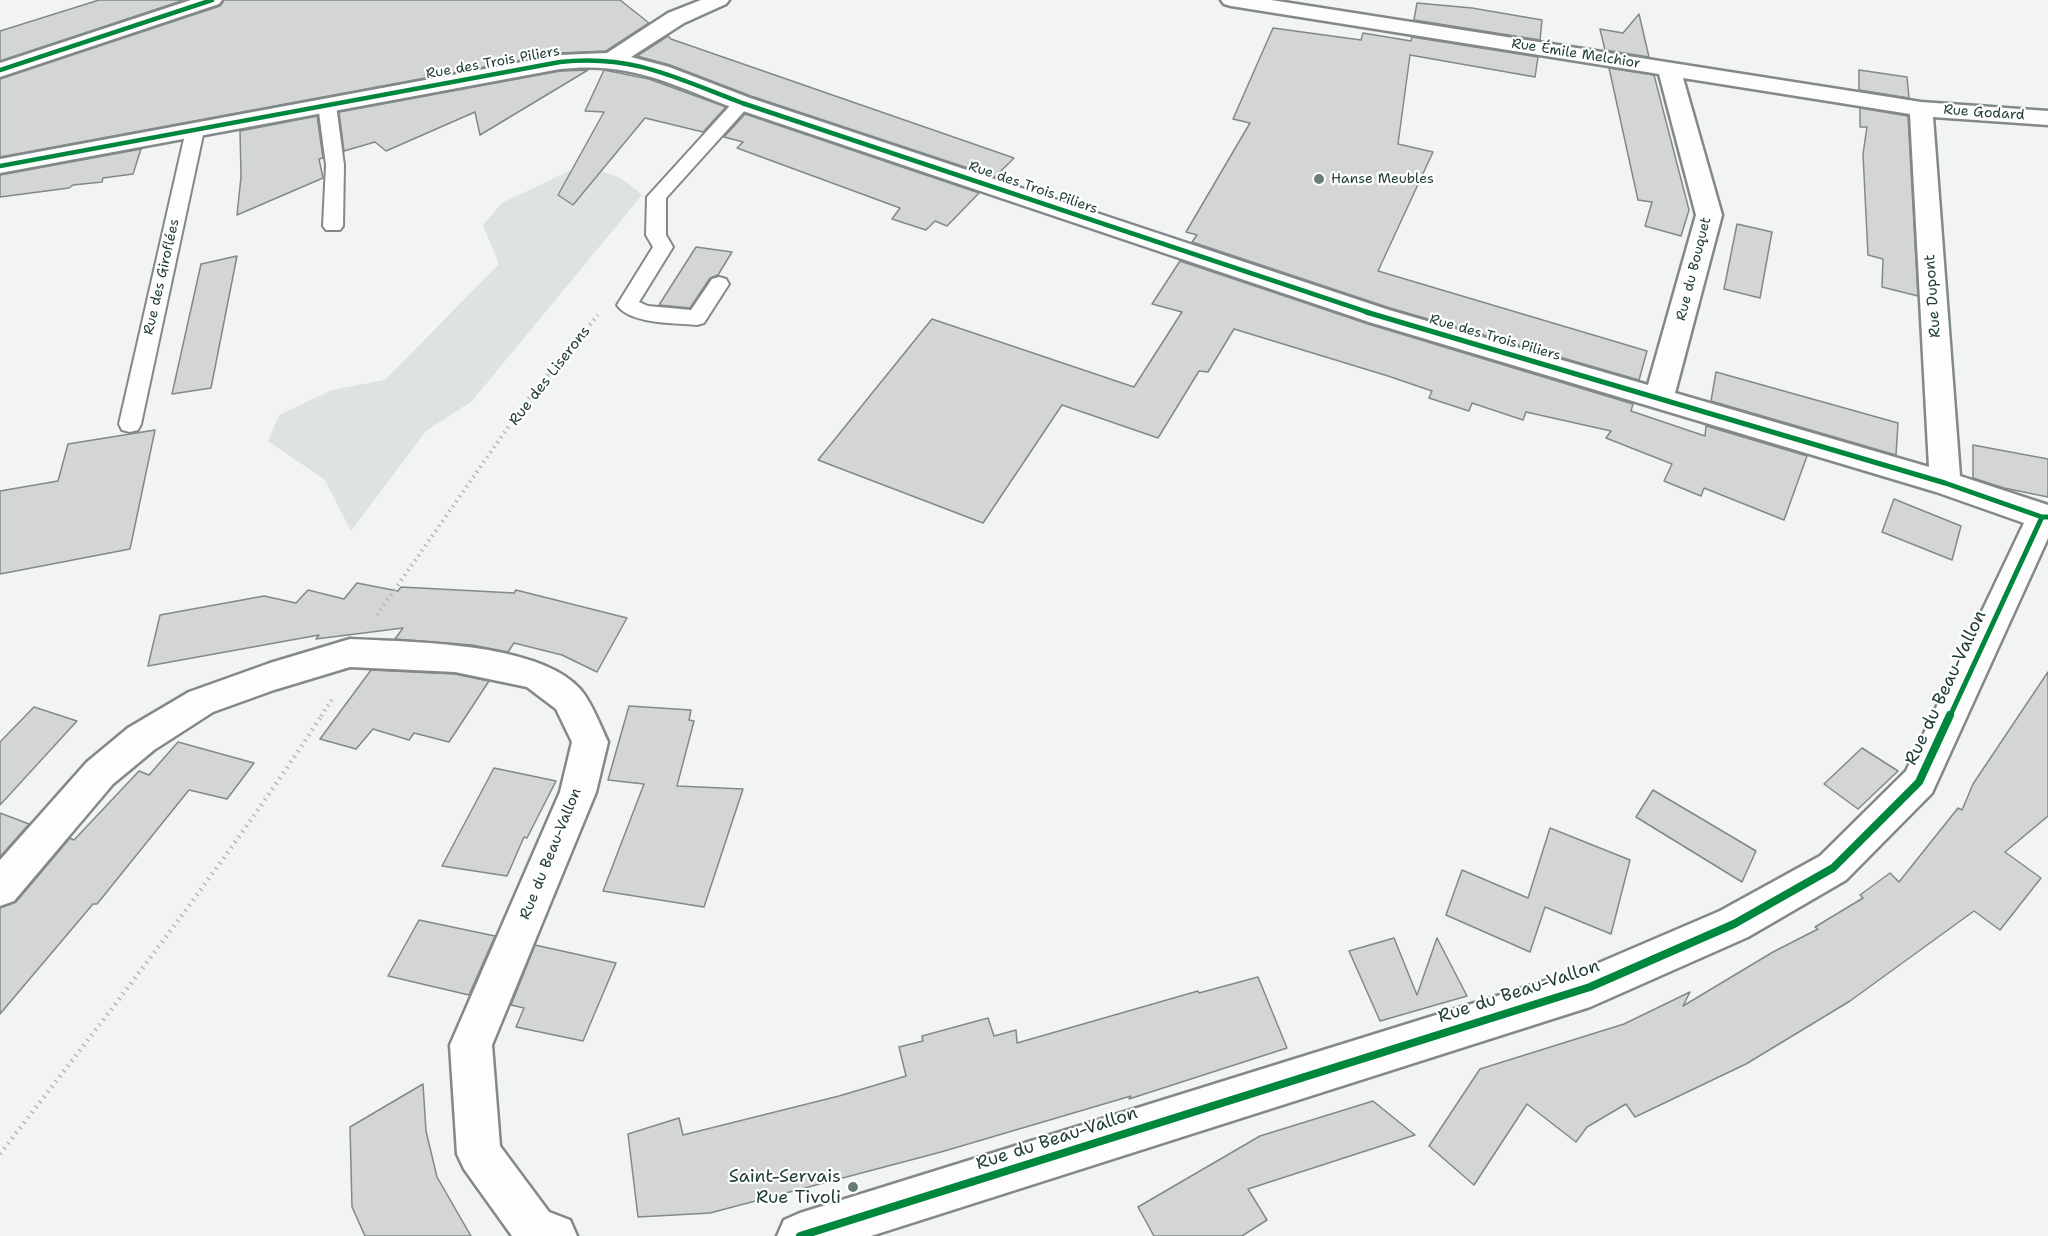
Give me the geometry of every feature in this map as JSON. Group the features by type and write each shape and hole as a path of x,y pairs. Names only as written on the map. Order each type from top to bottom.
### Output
{"street":[{"path":"0,70 212,0"},
{"path":"612,60 675,18 719,0"},
{"name":"Rue Émile Melchior","path":"1231,0 1921,109"},
{"name":"Rue des Trois Piliers","path":"0,166 560,62 588,59 612,60 648,69 742,103 1380,316 1945,483 2045,517"},
{"name":"Rue du Bouquet","path":"1659,399 1709,215 1669,69"},
{"name":"Rue Godard","path":"1921,109 2048,118"},
{"name":"Rue Dupont","path":"1921,109 1945,483"},
{"name":"Rue du Beau-Vallon","path":"800,1236 1590,987 1734,924 1833,868 1919,782 2045,517"},
{"name":"Rue du Beau-Vallon","path":"0,888 100,773 141,739 201,702 270,677 350,653 455,658 536,675 568,699 590,742 578,792 471,1045 479,1154 536,1232 554,1236"}],"lane":[{"path":"719,284 697,318 644,313 627,305 663,247 656,234 657,197 742,103"},
{"path":"327,105 335,142 333,226"},
{"name":"Rue des Giroflées","path":"130,424 195,130"}],"path":[{"path":"0,1154 180,920 262,807 342,684 350,653"}],"shaded area":[{"path":"576,168 612,174 642,195 472,401 426,431 351,531 325,480 268,441 279,415 332,390 385,380 499,264 483,225 502,203"}],"building":[{"path":"99,0 184,0 0,61 0,31"},
{"path":"224,0 620,0 649,23 606,51 560,53 0,157 0,79 220,6"},
{"path":"1417,3 1472,8 1542,20 1540,40 1414,20"},
{"path":"1639,14 1649,57 1605,50 1600,29 1623,33"},
{"path":"1273,28 1361,40 1363,33 1411,41 1412,37 1538,57 1535,77 1410,55 1398,144 1433,152 1378,271 1647,351 1639,380 1390,308 1192,242 1197,235 1186,232 1250,123 1233,119"},
{"path":"668,36 671,39 1014,158 995,177 751,96 670,65 637,56"},
{"path":"1609,68 1654,75 1689,210 1681,236 1645,226 1652,202 1638,200"},
{"path":"588,70 480,135 475,112 386,151 375,142 344,151 339,112 560,71"},
{"path":"604,70 649,79 726,107 703,132 645,118 573,205 558,195 604,112 585,111"},
{"path":"1859,70 1907,77 1909,98 1859,90"},
{"path":"1860,108 1908,116 1918,296 1882,287 1883,259 1868,255 1863,154 1867,127 1860,127"},
{"path":"745,114 979,193 947,226 935,221 926,230 892,219 900,208 737,148 743,142 724,137"},
{"path":"317,116 323,158 319,159 323,178 237,215 241,177 240,131"},
{"path":"141,149 133,174 103,178 102,182 73,185 69,188 0,197 0,175"},
{"path":"1737,224 1772,232 1760,298 1724,289"},
{"path":"696,247 732,252 718,275 710,278 690,308 659,305"},
{"path":"237,256 211,388 172,394 201,264"},
{"path":"1180,261 1368,324 1633,404 1631,411 1705,436 1706,426 1807,456 1784,520 1704,488 1701,496 1664,481 1672,464 1606,438 1611,431 1526,412 1523,420 1472,403 1469,411 1429,398 1432,391 1234,329 1208,372 1199,371 1158,438 1062,405 983,523 818,460 932,319 1134,387 1182,312 1152,304"},
{"path":"1716,372 1898,423 1896,455 1711,401"},
{"path":"155,430 130,549 0,574 0,491 58,481 68,444"},
{"path":"1973,445 2048,459 2048,497 2004,488 1973,478"},
{"path":"1894,499 1961,526 1952,560 1882,532"},
{"path":"357,583 398,591 401,587 514,593 516,590 627,618 597,672 562,655 514,643 508,652 472,645 395,639 403,628 316,639 319,635 148,666 160,615 264,596 296,603 308,590 344,599"},
{"path":"371,670 455,674 489,681 449,742 414,733 409,740 373,729 356,749 320,739"},
{"path":"2048,672 2048,816 2005,852 2041,878 2000,930 1974,911 1850,1001 1746,1064 1635,1117 1626,1104 1587,1127 1576,1142 1527,1104 1474,1185 1429,1146 1480,1069 1624,1024 1690,992 1683,1006 1773,952 1818,929 1815,927 1863,898 1860,895 1890,873 1899,882 1958,808 1962,810 1973,784"},
{"path":"629,706 691,710 689,720 694,721 677,786 743,789 704,907 603,891 644,784 608,780"},
{"path":"34,707 77,721 0,805 0,742"},
{"path":"178,742 254,763 227,799 189,790 97,904 93,904 0,1014 0,908 16,902 70,838 74,840 139,771 149,775"},
{"path":"1862,748 1898,771 1858,809 1824,784"},
{"path":"494,768 556,781 527,838 524,837 507,876 442,866"},
{"path":"1653,790 1756,851 1742,882 1636,817"},
{"path":"0,813 29,824 0,857"},
{"path":"1550,828 1630,860 1611,934 1545,907 1530,952 1446,915 1462,870 1528,898"},
{"path":"419,920 495,936 469,995 388,976"},
{"path":"1394,938 1417,995 1437,938 1467,996 1380,1021 1349,951"},
{"path":"535,945 616,963 583,1041 516,1027 524,1008 511,1005"},
{"path":"1258,977 1287,1048 1129,1099 1131,1096 941,1152 710,1213 638,1217 628,1134 679,1118 683,1135 839,1096 906,1076 899,1047 923,1041 922,1036 988,1018 994,1036 1016,1030 1017,1043 1198,991 1199,993"},
{"path":"423,1084 426,1131 437,1177 471,1236 365,1236 352,1207 350,1127"},
{"path":"1373,1101 1415,1135 1248,1189 1267,1220 1242,1236 1154,1236 1138,1207 1260,1136"}],"cycle path":[{"path":"0,70 212,0"},
{"path":"0,166 560,62 611,60 661,72 742,103 1379,316 1945,483 2042,517"},
{"path":"800,1236 1590,987 1734,924 1833,868 1919,782 2042,517 2048,517"}],"place":[{"name":"Hanse Meubles","path":"1319,179"},
{"name":"Saint-Servais Rue Tivoli","path":"853,1187"}]}
